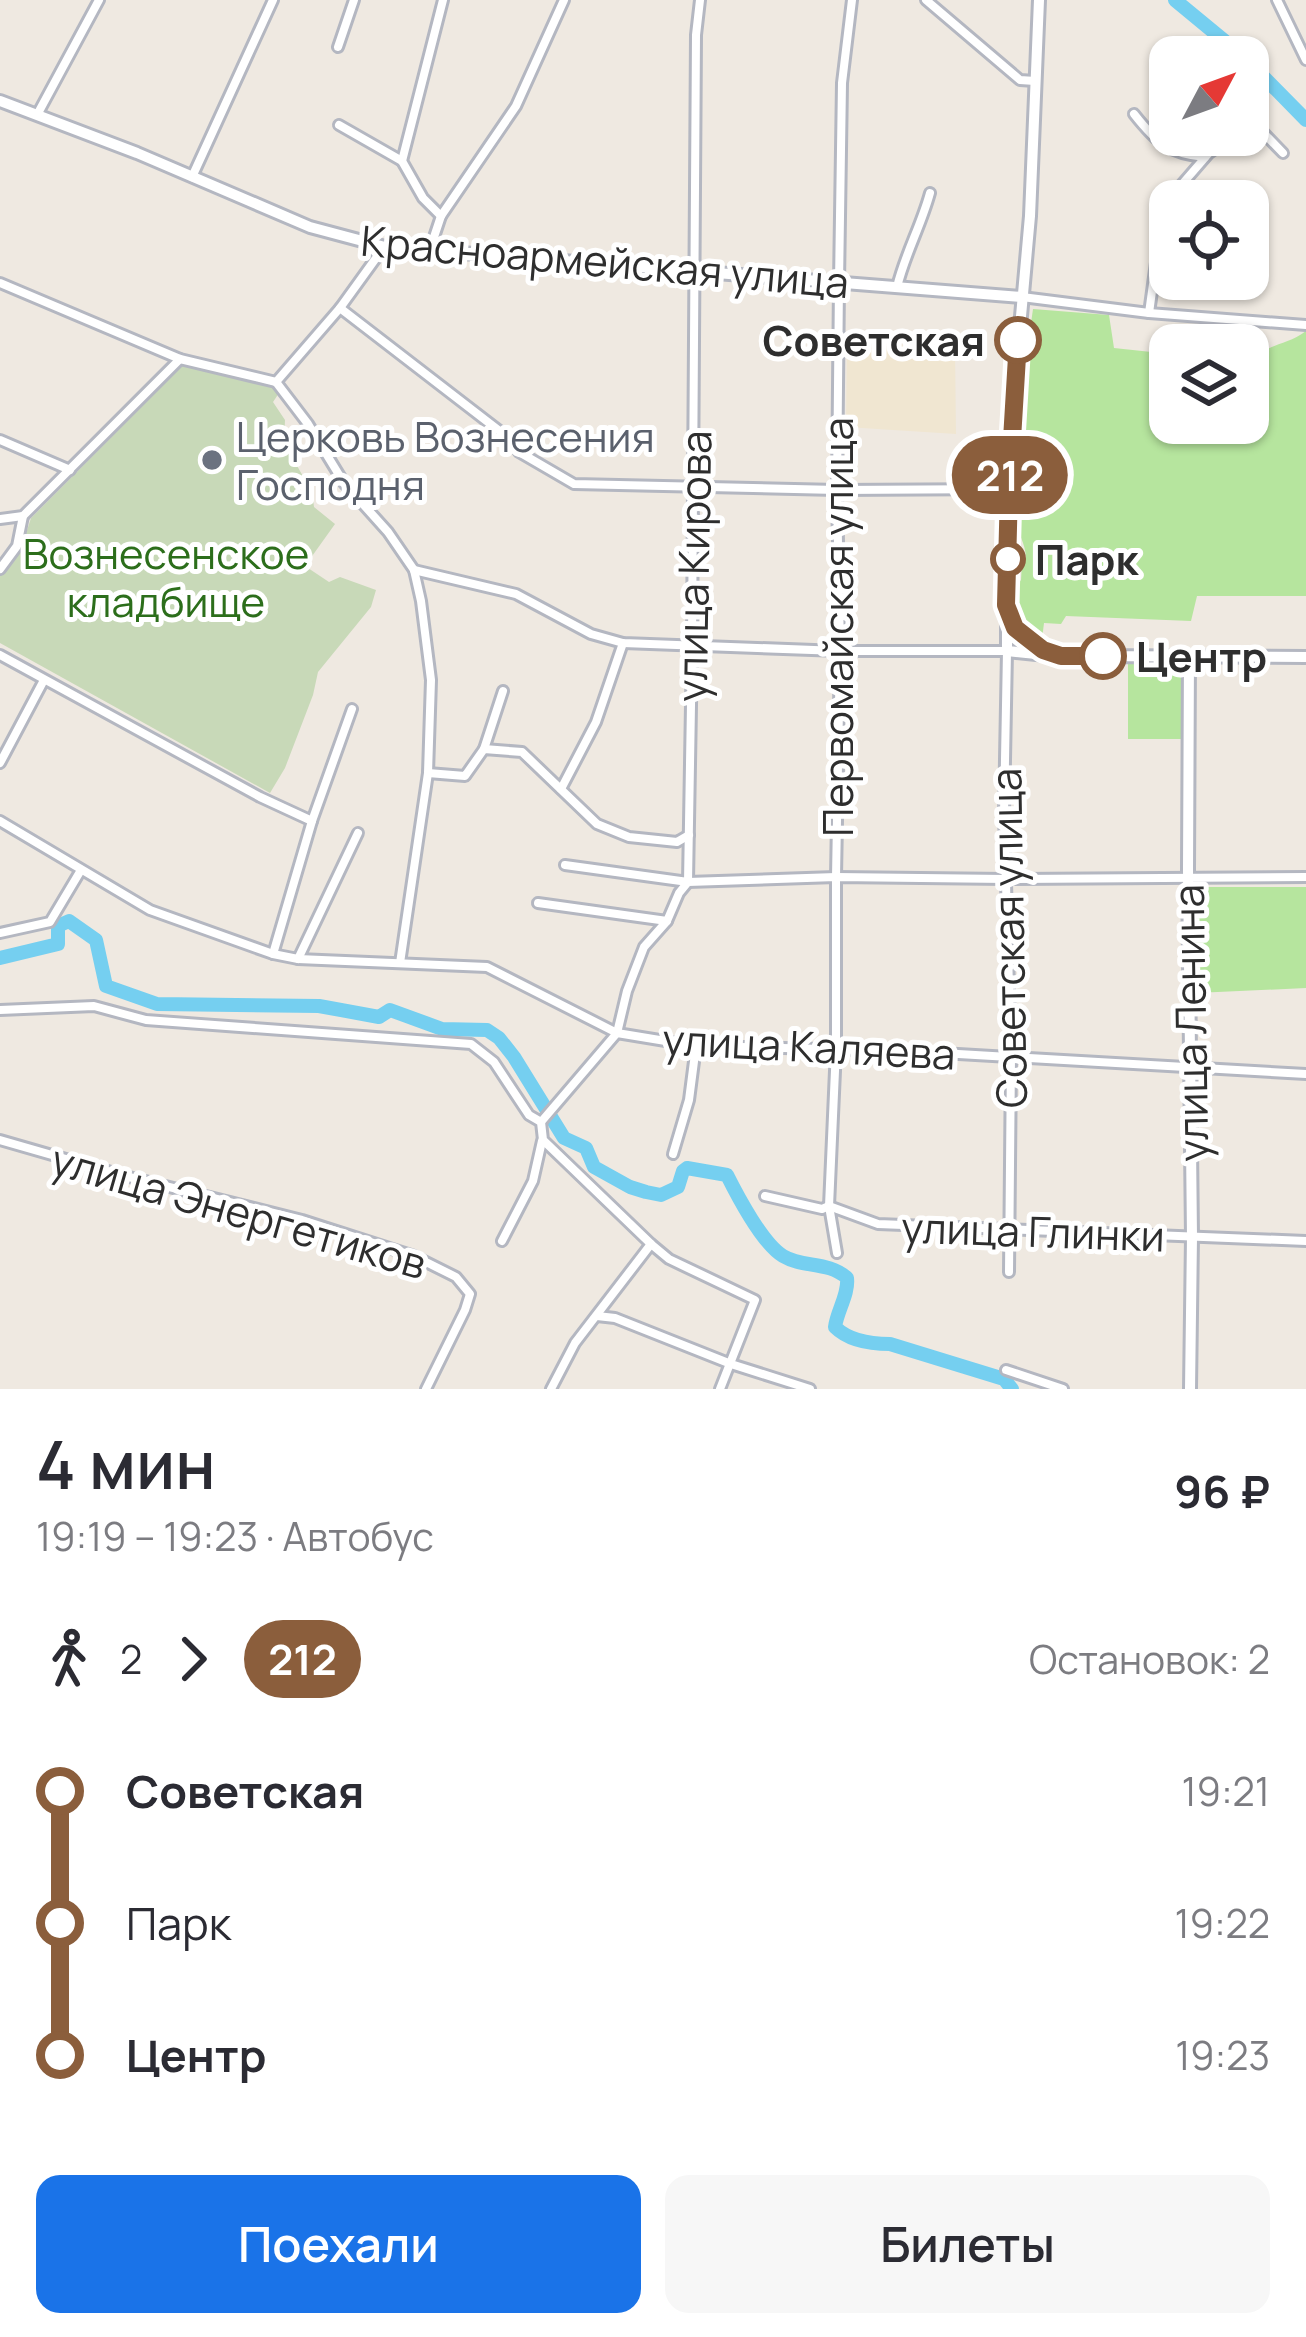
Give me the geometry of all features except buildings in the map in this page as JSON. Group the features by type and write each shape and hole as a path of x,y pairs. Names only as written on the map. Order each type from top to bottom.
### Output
{"main road":[{"name":"Советская улица","path":"1007,651 1009,489 1030,216 1039,0"},
{"name":"Красноармейская улица","path":"0,101 310,227 385,247 1022,297"},
{"name":"Советская улица","path":"1006,605 1015,628 1043,650 1061,656"},
{"path":"1007,651 1061,656 1306,657"},
{"name":"улица Ленина","path":"1190,656 1190,1389"}],"street":[{"path":"37,116 99,0"},
{"path":"191,177 273,0"},
{"path":"338,47 354,0"},
{"path":"402,161 443,0"},
{"path":"430,249 441,216 516,106 564,0"},
{"name":"улица Кирова","path":"541,1122 616,1034 644,947 667,921 688,882 700,0"},
{"name":"Первомайская улица","path":"837,1253 829,1206 836,1048 839,283 842,83 852,0"},
{"path":"926,0 1020,80 1037,81"},
{"path":"1277,0 1306,60"},
{"path":"1134,114 1177,154 1205,157"},
{"path":"339,124 402,161 441,216"},
{"path":"1269,139 1283,153"},
{"path":"1149,313 1164,205 1205,157"},
{"path":"897,289 905,253 920,227 930,193"},
{"path":"276,382 385,247"},
{"path":"0,283 180,359 276,382 344,483 414,570 431,680 428,773 400,963"},
{"name":"Красноармейская улица","path":"1022,297 1306,325"},
{"path":"340,308 510,439 519,452 574,484 1009,489"},
{"path":"0,519 22,516 180,359"},
{"path":"0,440 70,470"},
{"path":"0,569 17,546 22,516"},
{"path":"414,570 516,595 591,634 623,643 1007,651"},
{"path":"561,789 596,722 623,643"},
{"name":"Советская улица","path":"1007,651 1009,1272"},
{"path":"0,656 312,821"},
{"path":"0,763 44,680"},
{"path":"428,773 465,776 484,749 503,691"},
{"path":"273,954 312,821 352,709"},
{"path":"484,749 522,752 597,824 629,837 677,842 689,835"},
{"name":"улица Каляева","path":"0,821 150,910 273,954 487,967 616,1034 696,1046 836,1048 1306,1074"},
{"path":"298,959 358,833"},
{"path":"565,865 688,882 836,877 1306,877"},
{"path":"0,934 50,922 81,870"},
{"path":"538,903 667,921"},
{"path":"0,1010 94,1006 146,1020 471,1044 494,1062 529,1115 541,1122 543,1140 533,1181 502,1240"},
{"path":"673,1154 689,1100 696,1046"},
{"path":"543,1140 669,1259 755,1300 720,1389"},
{"name":"улица Энергетиков","path":"0,1141 302,1220 414,1256 456,1277 470,1294 466,1310 426,1389"},
{"name":"улица Глинки","path":"764,1196 822,1209 829,1206 878,1224 1306,1241"},
{"path":"551,1389 575,1343 652,1244"},
{"path":"597,1316 615,1318 810,1389"},
{"path":"1006,1370 1063,1389"}],"shaded area":[{"path":"847,344 955,347 956,434 846,427"}],"green space":[{"path":"1033,309 1109,315 1114,348 1149,352 1149,444 1269,444 1269,349 1306,331 1306,596 1197,596 1191,621 1066,616 1061,624 1044,623 1042,639 1022,615 1017,585 1026,557 1017,522 1016,433 1022,343 1029,337"},
{"name":"Вознесенское кладбище","path":"183,365 266,382 279,393 273,402 285,420 284,443 312,492 314,507 335,524 305,566 329,582 340,577 376,590 371,607 318,672 285,768 270,793 0,643 0,573 22,546 31,518"},
{"path":"1128,663 1182,664 1182,739 1128,739"},
{"path":"1195,887 1306,887 1306,988 1196,993"}],"waterway":[{"path":"1175,0 1219,36"},
{"path":"1269,82 1306,120"},
{"path":"0,958 58,944 58,926 69,921 96,940 106,986 157,1004 319,1006 379,1017 390,1010 442,1029 487,1030 514,1057 564,1138 586,1148 594,1167 630,1187 661,1195 678,1187 687,1168 727,1175 775,1250 847,1278 835,1327 841,1332 1004,1379 1012,1389"}],"bus line":[{"name":"212","path":"1018,340 1006,605 1015,628 1043,650 1061,656 1103,656"}],"place":[{"name":"Советская","path":"1018,340"},
{"name":"Церковь Вознесения Господня","path":"212,460"},
{"name":"Парк","path":"1008,559"},
{"name":"Центр","path":"1103,656"}]}
